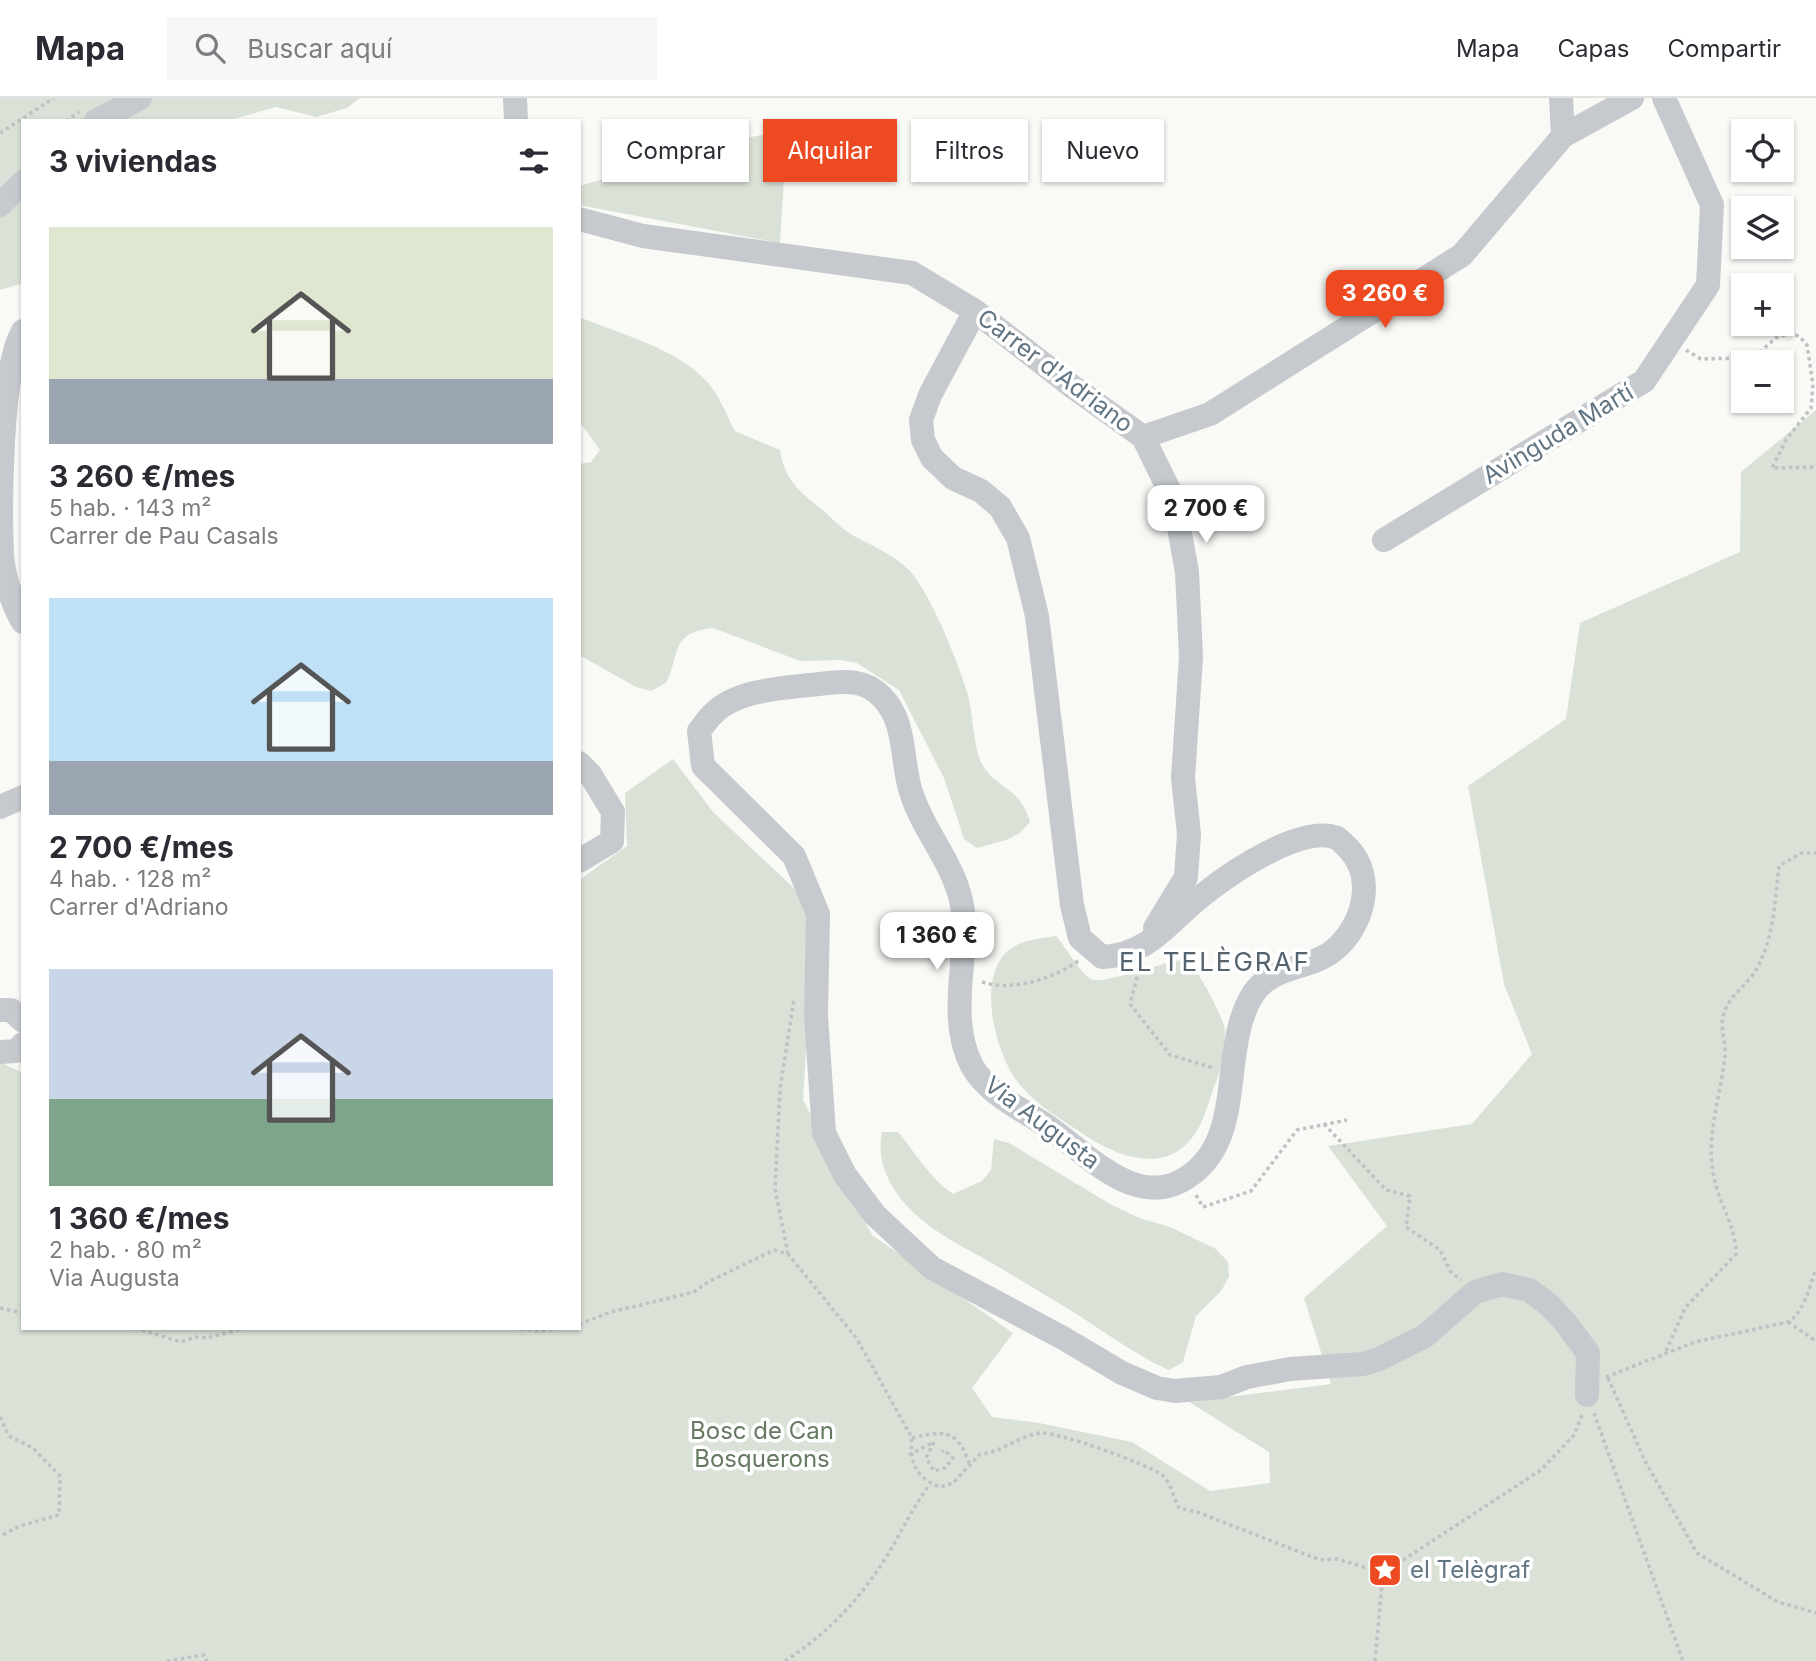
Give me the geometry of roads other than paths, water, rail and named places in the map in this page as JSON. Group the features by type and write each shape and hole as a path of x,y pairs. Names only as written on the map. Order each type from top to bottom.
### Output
{"street":[{"path":"100,119 140,98"},
{"path":"516,98 516,119"},
{"path":"1561,98 1563,136"},
{"path":"1143,437 1210,414 1462,254 1563,136 1632,98"},
{"name":"Avinguda Martí","path":"1384,540 1644,381 1708,285 1712,205 1664,98"},
{"path":"0,205 21,184"},
{"name":"Carrer d'Adriano","path":"581,220 643,236 912,273 975,311 1143,437 1174,500 1187,572 1191,657 1183,778 1189,834 1186,877 1145,944"},
{"name":"Via Augusta","path":"975,311 930,395 921,421 923,440 932,458 953,478 981,491 1000,507 1018,538 1037,616 1072,905 1080,938 1102,957 1119,957 1169,928 1208,891 1279,848 1309,836 1338,838 1357,858 1363,883 1363,907 1352,933 1331,953 1285,969 1259,985 1245,1013 1224,1124 1212,1154 1187,1178 1172,1185 1156,1188 1131,1184 1115,1178 988,1086 975,1071 968,1056 960,1011 964,916 961,897 946,860 910,790 901,734 886,699 872,688 852,680 770,691 741,698 716,710 699,731 703,766 794,856 818,914 816,1016 824,1133 845,1175 876,1215 932,1268 1122,1373 1157,1388 1175,1391 1221,1387 1247,1377 1290,1369 1363,1364 1425,1336 1475,1292 1502,1284 1529,1290 1548,1304 1588,1353 1587,1395"},
{"path":"21,334 17,341 6,402 0,486 2,558 21,616"},
{"path":"581,766 590,774 613,812 612,841 581,860"},
{"path":"0,807 21,798"},
{"path":"0,1010 11,1010 21,1019"},
{"path":"0,1052 16,1051 21,1046"}],"place":[{"name":"el Telègraf","path":"1385,1570"}],"district":[{"name":"EL TELÈGRAF","path":"1215,962"}],"park label":[{"name":"Bosc de Can Bosquerons","path":"762,1445"}]}
